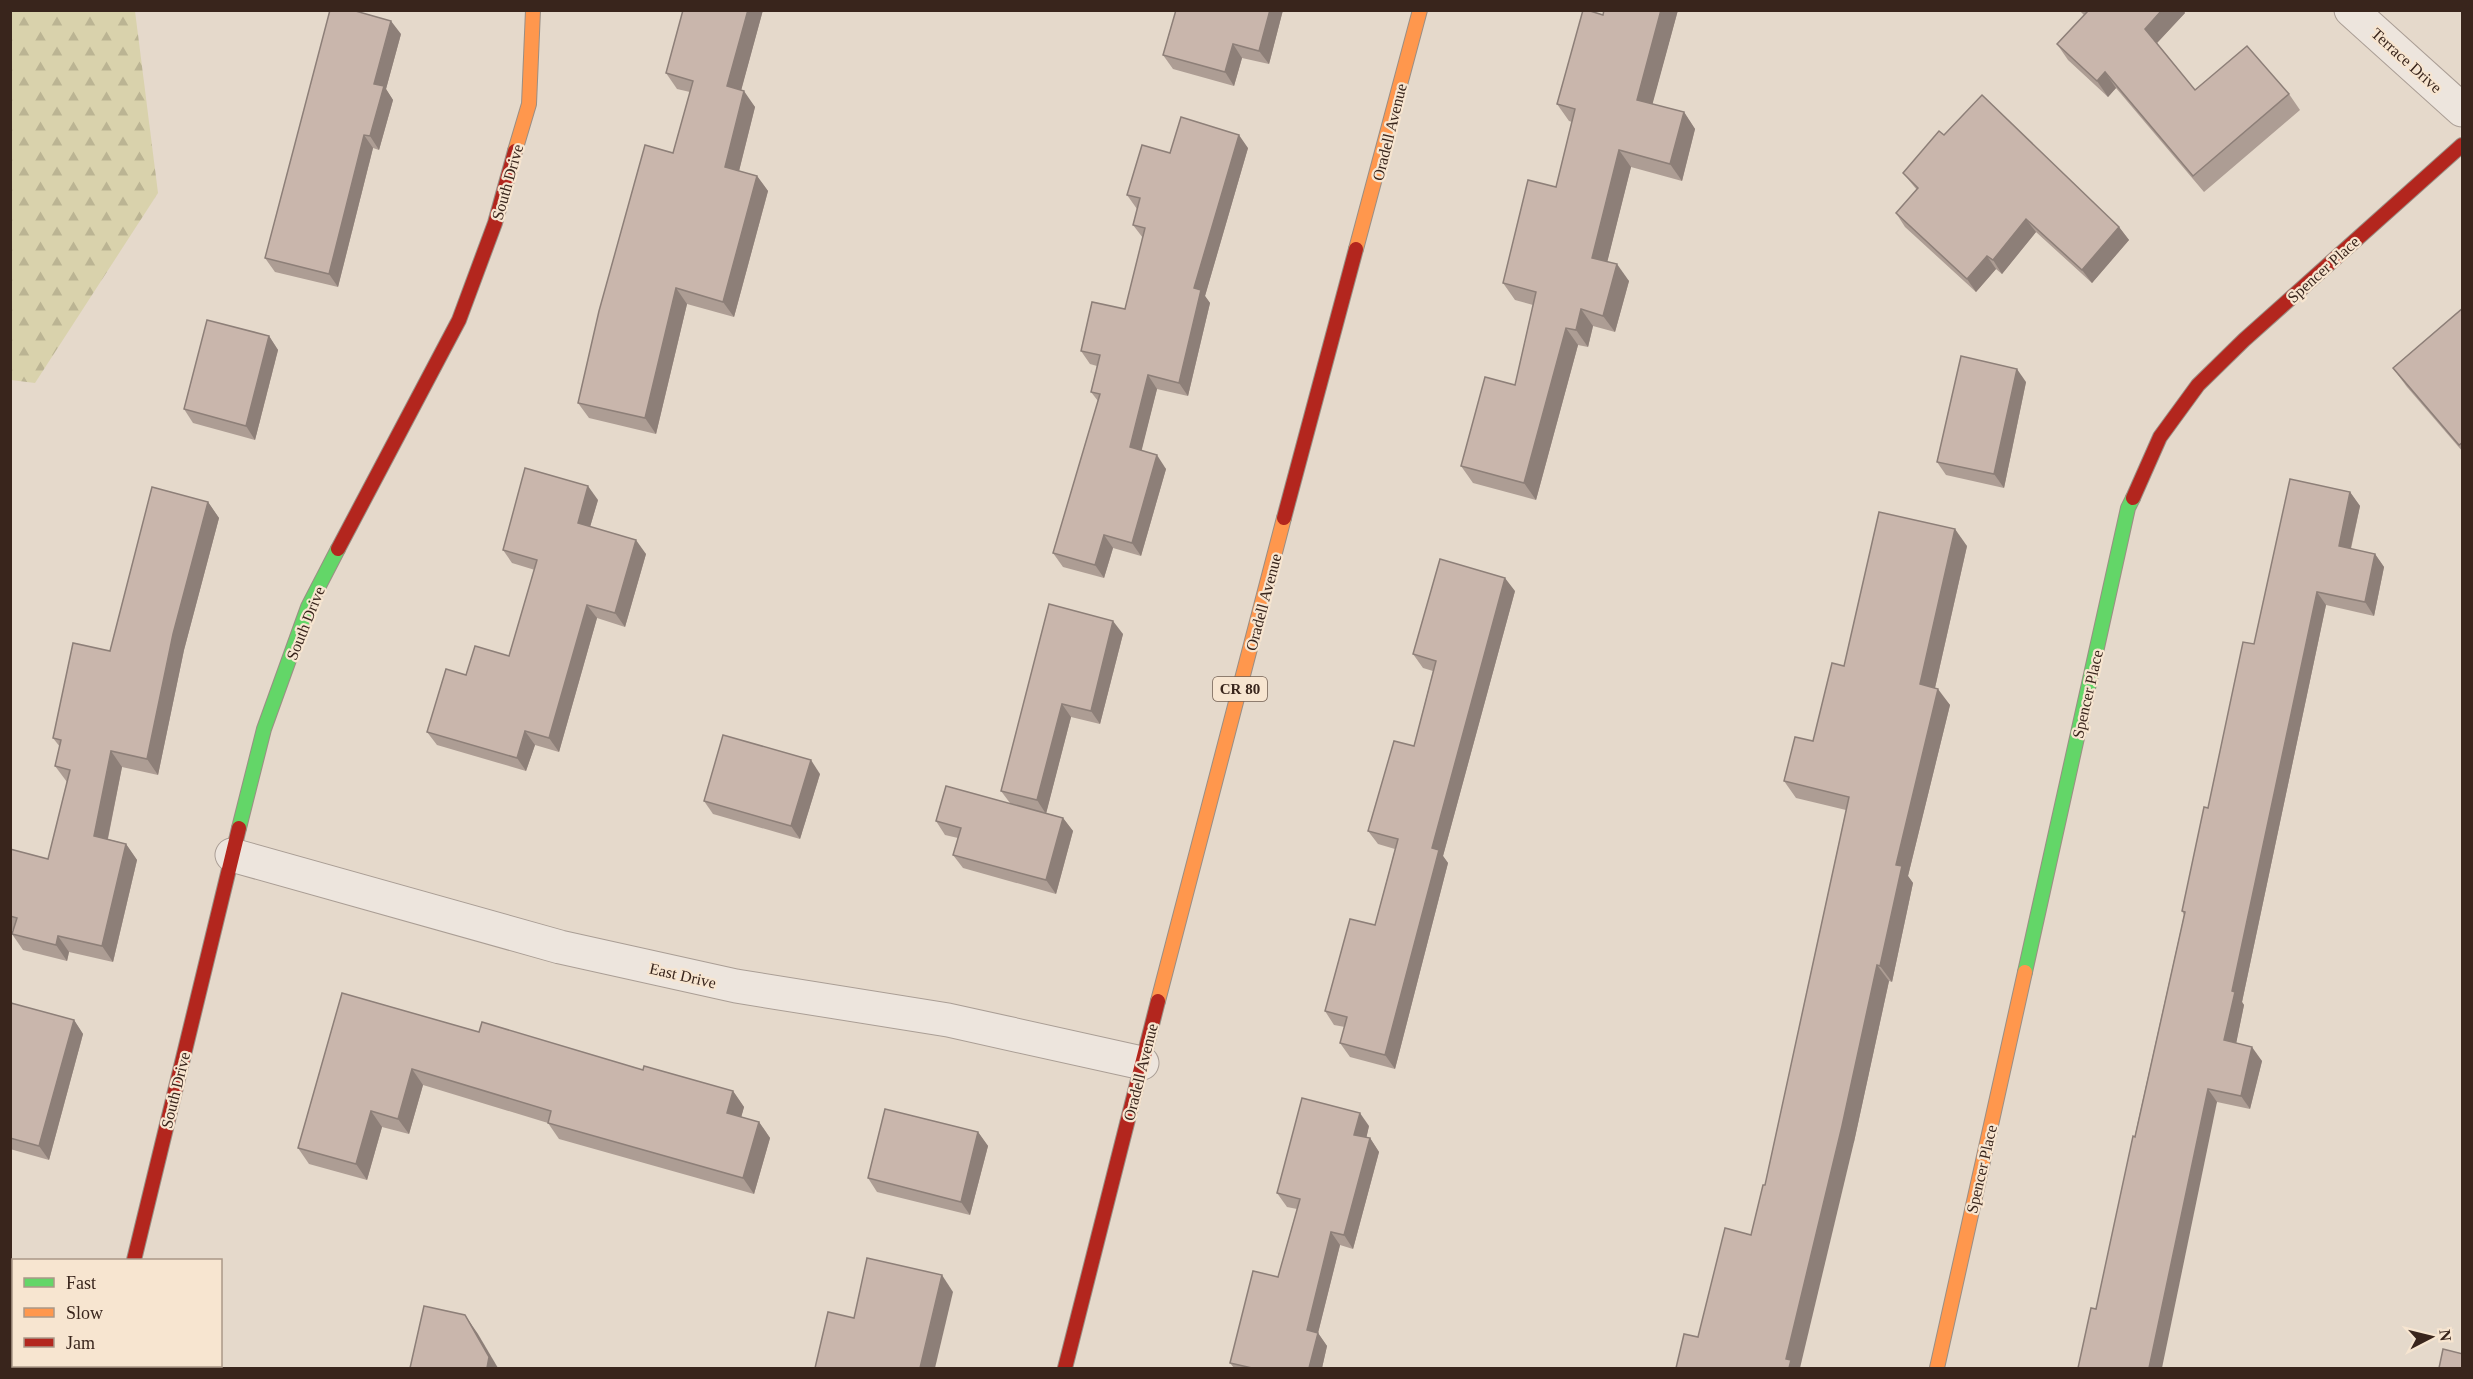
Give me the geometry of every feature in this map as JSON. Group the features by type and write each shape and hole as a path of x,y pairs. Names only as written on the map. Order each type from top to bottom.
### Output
{"street":[{"name":"South Drive","path":"134,1259 264,729 308,607 459,320 495,223 529,104 533,10"},
{"name":"Oradell Avenue","path":"1065,1368 1142,1063 1314,405 1373,193 1420,10"},
{"name":"Terrace Drive","path":"2350,10 2463,110"},
{"name":"Spencer Place","path":"1937,1368 2128,508 2160,437 2198,385 2244,340 2463,145"},
{"name":"East Drive","path":"232,855 571,950 736,986 948,1020 1142,1063"}],"green space":[{"path":"11,10 135,11 158,193 35,383 11,380"}],"building":[{"path":"330,10 352,10 391,21 374,84 384,86 370,136 364,135 329,274 265,258"},
{"path":"683,10 748,10 727,86 744,91 725,167 757,176 723,302 676,288 645,418 578,403 599,311 645,145 673,153 693,81 666,73"},
{"path":"1176,10 1270,10 1259,51 1233,44 1225,72 1163,55"},
{"path":"1583,10 1603,15 1604,10 1661,10 1637,100 1684,112 1670,164 1619,150 1592,258 1617,264 1603,316 1581,309 1576,330 1566,328 1524,483 1461,466 1485,377 1515,385 1536,292 1503,283 1528,180 1556,187 1575,109 1557,104"},
{"path":"2085,10 2162,10 2145,29 2195,90 2247,46 2289,94 2193,176 2105,72 2097,81 2057,44 2087,12"},
{"path":"1982,95 2119,227 2082,270 2026,219 1993,260 1987,256 1967,279 1896,213 1918,188 1903,173 1939,131 1944,135"},
{"path":"1181,117 1239,135 1194,288 1201,290 1179,383 1148,375 1130,447 1157,455 1132,543 1104,535 1095,565 1053,553 1100,394 1091,392 1100,355 1081,351 1092,302 1125,309 1145,228 1133,225 1140,198 1127,195 1142,145 1170,153"},
{"path":"2463,308 2463,442 2459,445 2393,368"},
{"path":"207,320 269,336 246,426 184,409"},
{"path":"1961,356 2017,369 1994,474 1937,462"},
{"path":"525,468 588,486 578,523 636,540 615,613 587,605 549,738 525,731 517,758 427,732 446,669 466,675 475,646 509,656 537,560 503,550"},
{"path":"2290,479 2350,492 2339,546 2375,554 2365,602 2317,592 2232,991 2235,992 2224,1040 2252,1047 2241,1096 2208,1089 2149,1368 2078,1368 2091,1308 2096,1309 2185,912 2182,911 2204,807 2208,808 2243,642 2254,644"},
{"path":"152,487 208,502 173,634 147,759 111,751 94,836 126,844 102,946 58,936 56,945 12,934 17,918 10,916 10,849 48,859 70,770 55,766 61,740 53,738 73,643 110,651"},
{"path":"1879,512 1955,529 1920,684 1938,689 1896,865 1902,866 1880,966 1877,965 1842,1126 1786,1359 1791,1360 1789,1368 1676,1368 1684,1334 1698,1337 1725,1228 1751,1235 1763,1185 1765,1185 1849,797 1784,781 1795,737 1813,741 1832,663 1844,666"},
{"path":"1440,559 1505,578 1432,848 1439,850 1385,1055 1340,1043 1347,1017 1325,1011 1350,919 1375,925 1398,839 1368,831 1394,741 1414,746 1436,661 1413,654"},
{"path":"1049,604 1113,621 1091,711 1062,704 1037,800 1001,791"},
{"path":"723,735 811,760 791,826 704,801"},
{"path":"946,786 1063,818 1046,880 953,855 961,828 936,821"},
{"path":"342,993 479,1032 482,1022 643,1070 644,1066 733,1091 727,1113 759,1122 743,1178 548,1123 551,1111 412,1069 398,1119 371,1111 356,1164 298,1148"},
{"path":"11,1003 74,1020 39,1146 10,1138"},
{"path":"1302,1098 1360,1113 1354,1135 1370,1138 1344,1235 1331,1232 1307,1330 1318,1333 1309,1368 1252,1368 1230,1363 1253,1271 1278,1277 1300,1199 1277,1193"},
{"path":"885,1109 978,1132 961,1202 868,1178"},
{"path":"867,1258 942,1275 920,1368 815,1368 828,1312 854,1318"},
{"path":"424,1306 465,1315 489,1357 487,1368 410,1368"},
{"path":"2443,1349 2463,1354 2463,1368 2439,1368"}],"traffic: fast":[{"path":"2025,972 2128,508 2133,498"},
{"path":"239,828 264,729 308,607 338,549"}],"traffic: slow":[{"path":"515,151 529,104 533,10"},
{"path":"1356,249 1420,10"},
{"path":"1158,1001 1284,518"},
{"path":"1937,1368 2025,972"}],"traffic: jam":[{"path":"2133,498 2160,437 2198,385 2244,340 2462,145"},
{"path":"338,549 459,320 495,223 515,151"},
{"path":"1284,518 1356,249"},
{"path":"134,1259 239,828"},
{"path":"1065,1368 1158,1001"}]}
